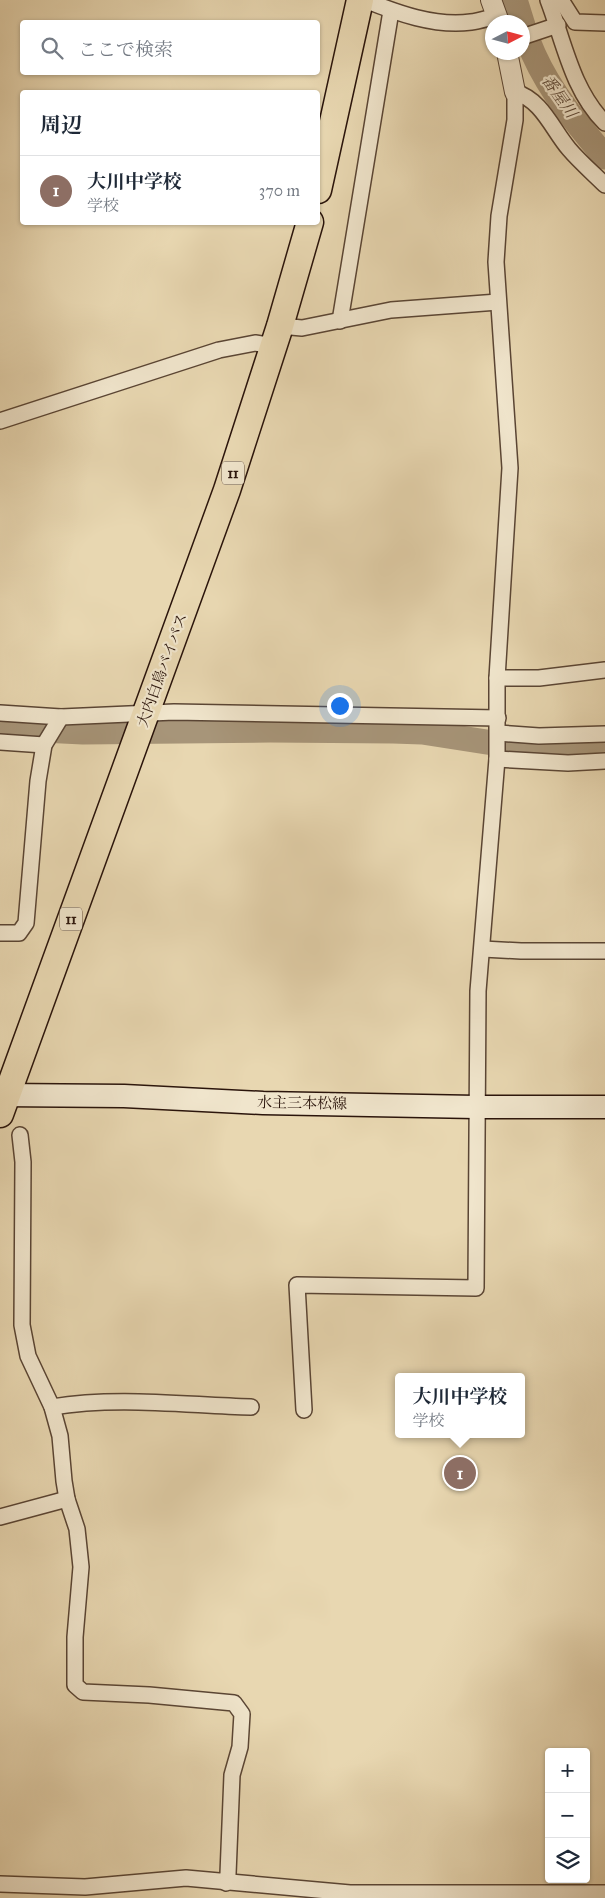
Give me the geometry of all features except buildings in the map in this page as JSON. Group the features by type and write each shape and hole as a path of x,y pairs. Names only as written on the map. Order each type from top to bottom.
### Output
{"highway":[{"path":"320,181 360,0"},
{"name":"大内白鳥バイパス","path":"2,1102 142,726 227,490 277,336 309,225"}],"main road":[{"name":"水主三本松線","path":"2,1102 124,1096 263,1103 476,1107 605,1107"}],"street":[{"path":"365,0 391,11 432,21 470,22 496,13"},
{"path":"548,0 555,26 572,70 592,110 605,123"},
{"path":"562,0 575,22 605,23"},
{"path":"340,321 391,11"},
{"path":"530,34 555,26"},
{"path":"304,1410 297,1285 476,1288 478,991 483,949 497,757 497,678 510,468 496,262 499,216 515,120 515,92 509,60"},
{"path":"515,92 527,96 539,106 569,149 605,185"},
{"path":"0,422 219,350 302,328 391,310 498,302"},
{"path":"497,678 539,678 605,670"},
{"path":"0,713 59,720 142,726 174,712 498,729 539,736 605,734"},
{"path":"0,933 19,933 26,923 38,782 46,743 59,720"},
{"path":"0,742 46,743"},
{"path":"497,757 568,763 605,761"},
{"path":"483,949 605,951"},
{"path":"20,1135 23,1162 22,1325 28,1356 52,1407 60,1436 67,1499 77,1529 81,1567 75,1637 75,1685 83,1692 149,1695 234,1703 242,1714 240,1747 232,1775 226,1883"},
{"path":"52,1407 82,1402 118,1401 250,1407"},
{"path":"0,1517 67,1499"},
{"path":"0,1884 85,1886 186,1878 226,1883 350,1892 454,1895 605,1893"}],"waterway":[{"name":"番屋川","path":"515,0 531,48 549,83 605,157"},
{"path":"0,728 83,732 393,731 422,732 512,746 605,747"}],"place":[{"name":"大川中学校","path":"460,1473"}]}
